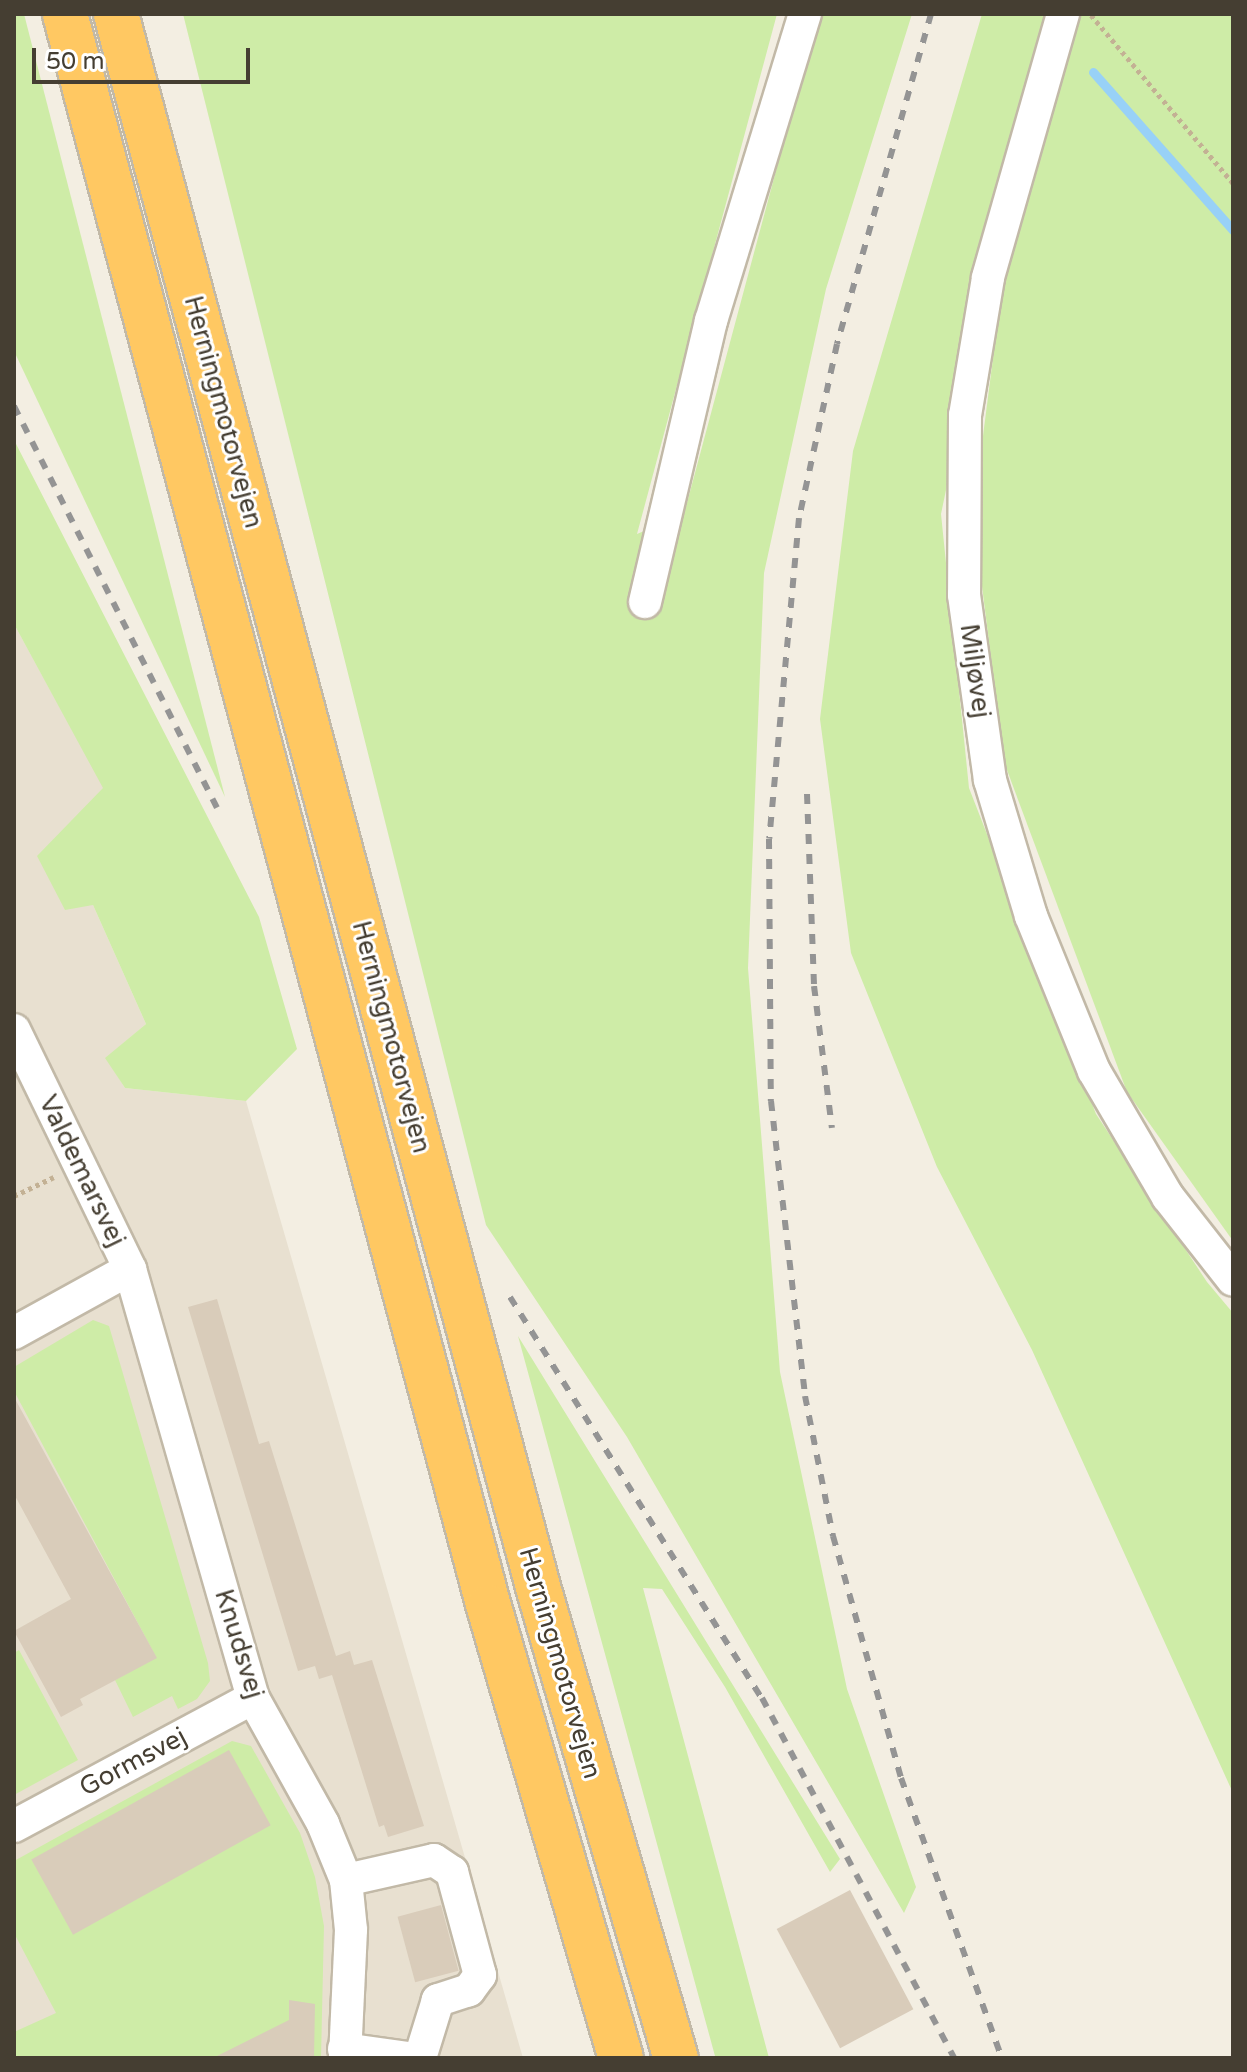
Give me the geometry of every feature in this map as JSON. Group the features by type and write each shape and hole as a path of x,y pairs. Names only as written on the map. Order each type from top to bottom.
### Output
{"highway":[{"name":"Herningmotorvejen","path":"65,14 489,1607 621,2058"},
{"name":"Herningmotorvejen","path":"116,14 538,1587 676,2058"}],"street":[{"path":"645,602 711,321 805,14"},
{"name":"Miljøvej","path":"1063,14 988,278 965,415 966,610 990,780 1031,916 1094,1071 1168,1197 1233,1280"},
{"name":"Valdemarsvej","path":"14,1030 130,1269"},
{"path":"14,1333 130,1269"},
{"name":"Knudsvej","path":"130,1269 253,1698 323,1824 346,1880 351,1930 344,2053"},
{"name":"Gormsvej","path":"14,1826 253,1698"},
{"path":"346,1880 434,1860 452,1872 480,1975 469,1990 438,2000 420,2058"},
{"path":"344,2053 407,2058"}],"path":[{"path":"1091,14 1233,183"},
{"path":"14,1196 55,1177"}],"shaded area":[{"path":"14,624 104,788 93,905 146,1024 106,1058 125,1088 246,1101 523,2058 14,2058"}],"green space":[{"path":"14,14 24,14 225,797 14,351"},
{"path":"183,14 777,14 637,534 684,514 818,14 912,14 826,289 764,573 748,968 780,1372 847,1689 916,1887 904,1913 627,1437 486,1225"},
{"path":"982,14 1045,14 941,514 969,788 1096,1114 1207,1282 1233,1313 1233,1793 1032,1350 937,1167 851,953 820,719 853,451"},
{"path":"1073,14 1233,14 1233,1241 1127,1092 1004,762 973,514 1008,241"},
{"path":"14,440 259,917 297,1049 246,1101 125,1088 105,1058 146,1024 93,905 65,910 37,856 103,788 14,624"},
{"path":"93,1320 109,1326 208,1663 210,1681 197,1699 178,1709 172,1696 133,1717 115,1680 156,1657 14,1391 14,1367"},
{"path":"518,1336 840,1859 830,1872 725,1687 662,1589 643,1588 769,2058 715,2056"},
{"path":"19,1650 78,1760 14,1795 14,1653"},
{"path":"232,1741 251,1746 300,1833 315,1877 324,1926 321,2058 14,2058 14,2032 56,2013 14,1933 14,1861"}],"building":[{"path":"217,1299 259,1444 269,1441 336,1656 350,1651 354,1665 372,1660 424,1826 388,1837 384,1825 379,1827 332,1675 319,1679 315,1666 298,1671 188,1307"},
{"path":"14,1397 157,1658 80,1699 83,1705 61,1717 14,1631 71,1599 14,1494"},
{"path":"229,1750 271,1825 73,1935 31,1860"},
{"path":"850,1890 913,2009 840,2048 777,1929"},
{"path":"441,1905 459,1971 415,1982 398,1917"},
{"path":"289,2000 315,2004 314,2058 213,2058 289,2020"}],"waterway":[{"path":"1093,72 1233,230"}],"railway":[{"path":"931,14 837,344 799,518 769,839 771,1101 805,1396 833,1536 901,1778 1002,2058"},
{"path":"14,406 220,814"},
{"path":"807,794 814,986 832,1128"},
{"path":"510,1297 762,1698 954,2058"}]}
